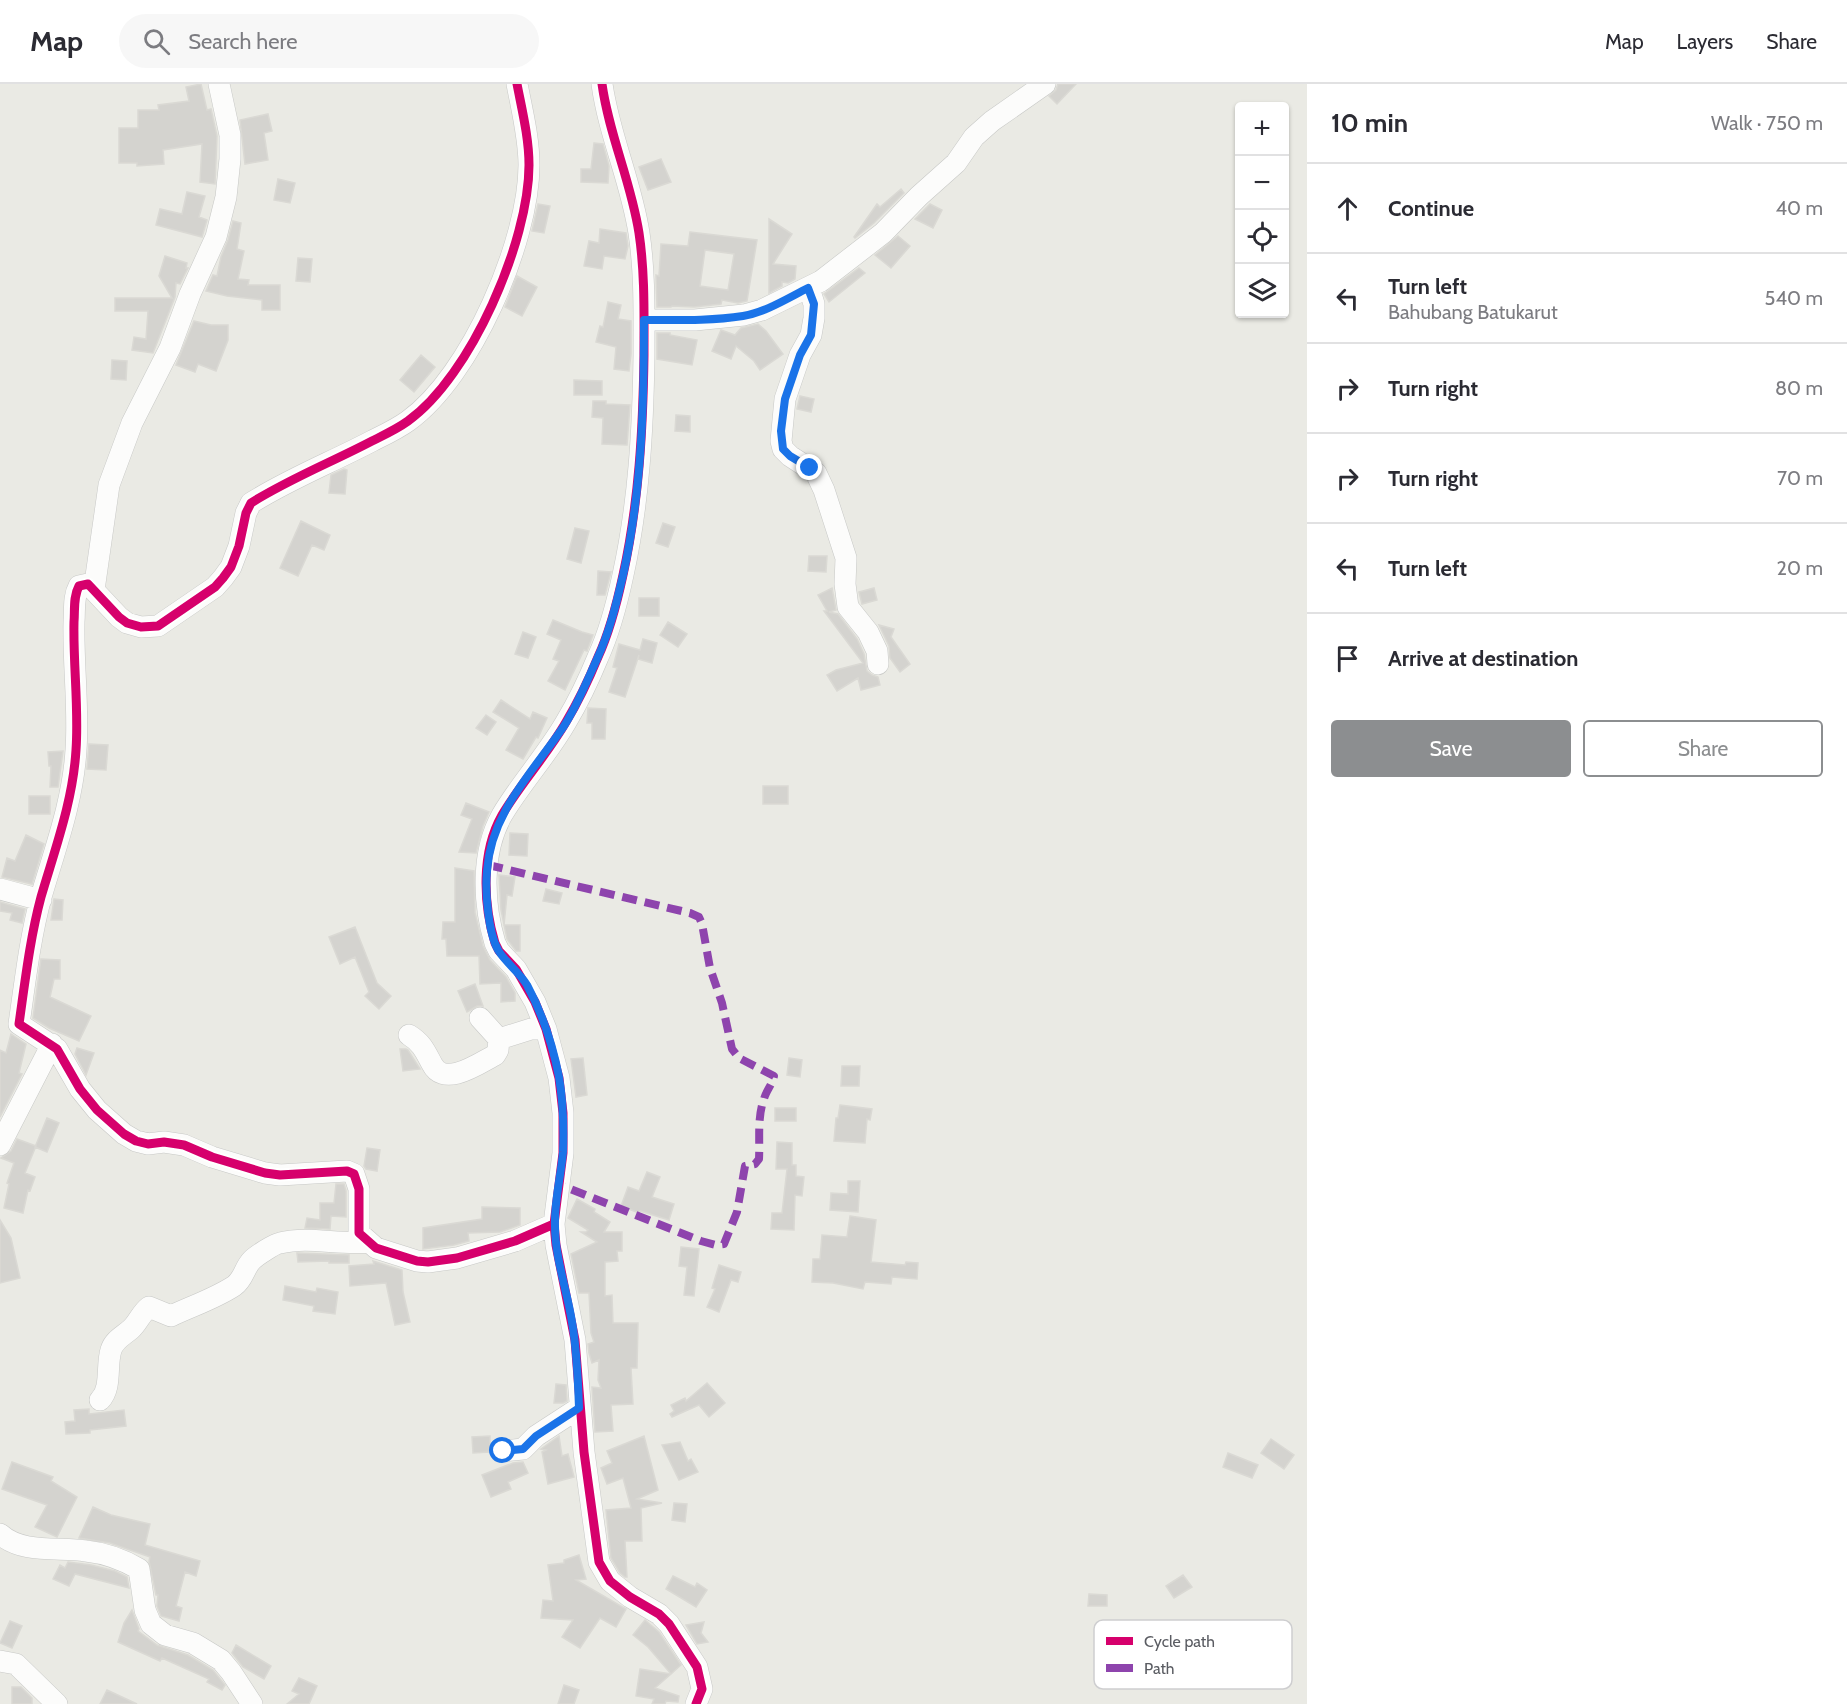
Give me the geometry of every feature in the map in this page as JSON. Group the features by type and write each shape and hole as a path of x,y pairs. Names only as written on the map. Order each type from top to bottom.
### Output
{"street":[{"path":"94,590 109,485 132,423 170,348 190,294 216,237 226,197 231,159 231,135 219,84"},
{"path":"517,84 529,151 524,214 485,322 438,394 401,426 251,503 246,513 239,546 231,567 223,578 215,587 158,626 141,627 128,623 112,610 88,584 83,584 76,591 74,636 76,751 69,803 41,900 28,961 10,1025 52,1044 80,1089 97,1110 116,1128 136,1141 148,1144 164,1142 184,1145 212,1157 265,1173 280,1175 347,1171 354,1174 359,1189 359,1233 376,1248 417,1261 441,1261 515,1241 554,1224"},
{"path":"602,84 606,110 633,198 643,268 641,453 636,497 629,546 610,627 598,657 566,723 515,796 495,830 487,871 489,911 498,951 516,969 525,983 546,1029 559,1078 563,1113 563,1153 554,1224 575,1340 579,1408 599,1562 610,1581 630,1597 659,1614 669,1624 697,1667 702,1689 696,1704"},
{"path":"644,320 695,320 744,315 762,310 808,288 844,265 883,233 956,163 974,137 992,121 1044,84"},
{"path":"808,288 814,304 814,318 811,335 800,355 785,399 781,441 783,449 790,456 816,473 824,490 846,558 845,584 848,607 868,632 877,651 878,664"},
{"path":"0,889 41,900"},
{"path":"409,1035 423,1047 437,1072 448,1076 456,1075 495,1055 498,1050 499,1039 480,1018"},
{"path":"499,1039 531,1029 546,1029"},
{"path":"0,1145 52,1044"},
{"path":"100,1400 105,1395 114,1343 131,1329 148,1307 171,1316 201,1304 235,1286 242,1279 252,1260 280,1243 300,1240 368,1242"},
{"path":"503,1451 523,1449 536,1436 579,1408"},
{"path":"0,1534 12,1543 41,1548 85,1551 109,1555 129,1562 139,1569 145,1610 151,1624 165,1635 193,1643 221,1660 252,1704"},
{"path":"0,1661 16,1664 57,1704"}],"building":[{"path":"201,84 207,110 211,109 217,136 215,184 200,182 202,144 163,150 164,164 137,166 137,163 119,163 119,128 138,128 138,110 159,110 158,105 189,101 186,87"},
{"path":"1058,84 1076,84 1057,104 1049,96 1056,90"},
{"path":"268,114 272,131 264,133 268,160 245,164 240,120"},
{"path":"594,143 603,144 609,166 608,183 581,182 581,169 591,169"},
{"path":"661,159 671,182 648,190 639,167"},
{"path":"278,179 295,183 290,203 274,200"},
{"path":"901,189 904,193 874,223 855,238 877,204 880,207"},
{"path":"187,192 205,196 199,217 207,220 202,237 156,225 160,209 182,214"},
{"path":"538,204 550,206 544,233 532,231"},
{"path":"930,204 942,210 933,228 915,219"},
{"path":"769,219 792,234 773,264 796,266 795,279 788,283 782,282 782,286 769,293"},
{"path":"233,221 241,223 237,249 244,251 238,279 249,280 248,285 280,285 280,310 262,310 262,300 206,291 213,275 217,276"},
{"path":"600,229 626,233 628,246 625,259 604,256 602,269 584,266 589,241 599,243"},
{"path":"690,232 757,240 747,301 738,303 722,300 721,304 694,307 657,307 656,275 659,276 661,244 688,246","holes":["705,250 734,254 728,290 700,286"]},
{"path":"898,236 910,246 891,268 875,255"},
{"path":"165,256 187,263 186,268 188,268 180,284 176,283 175,297 153,353 132,350 134,337 146,339 148,311 115,311 115,298 172,298 159,276"},
{"path":"298,258 312,259 310,282 296,281"},
{"path":"859,268 865,273 829,302 824,294"},
{"path":"517,276 537,287 522,316 505,307"},
{"path":"608,302 621,305 618,319 631,321 629,371 614,369 616,347 596,342 600,326 603,327"},
{"path":"194,321 211,325 228,325 228,340 216,371 198,364 195,372 176,365"},
{"path":"758,324 783,354 760,370 754,361 736,346 731,359 712,351 721,330 735,335 741,328"},
{"path":"657,333 670,333 670,335 697,340 692,365 657,359"},
{"path":"421,355 435,367 414,392 400,380"},
{"path":"112,360 127,361 126,380 111,379"},
{"path":"574,380 602,381 602,395 574,395"},
{"path":"800,396 814,399 811,412 797,409"},
{"path":"593,401 630,405 627,445 602,444 603,418 592,417"},
{"path":"676,415 690,416 690,432 675,431"},
{"path":"344,469 347,470 345,494 329,493 331,475"},
{"path":"301,521 330,535 324,550 312,545 298,576 280,568"},
{"path":"663,523 675,527 668,547 656,543"},
{"path":"575,528 589,531 581,563 567,559"},
{"path":"809,556 827,556 826,572 808,571"},
{"path":"598,571 611,572 605,595 597,595"},
{"path":"832,588 836,610 829,612 838,614 857,639 864,654 867,671 878,677 880,685 861,690 858,678 837,691 827,675 836,670 863,663 824,611 827,611 818,595"},
{"path":"874,588 877,600 862,604 859,592"},
{"path":"639,598 659,598 659,616 639,616"},
{"path":"553,620 593,635 587,651 584,650 565,690 548,681 559,661 553,659 561,640 547,634"},
{"path":"668,622 687,634 678,647 660,635"},
{"path":"879,625 894,629 891,637 910,664 900,672 890,658 889,646"},
{"path":"523,632 536,637 528,658 515,654"},
{"path":"643,639 657,643 652,663 638,659 639,655 625,697 609,692 617,668 613,667 619,644 640,650"},
{"path":"501,700 530,719 533,712 547,718 538,738 536,737 523,759 506,750 519,728 493,712"},
{"path":"588,708 606,709 605,739 592,739 592,723 587,723"},
{"path":"486,715 496,722 487,735 476,728"},
{"path":"89,744 108,745 106,770 87,769"},
{"path":"63,751 58,787 50,787 51,766 49,766 48,752"},
{"path":"763,786 788,786 788,804 763,804"},
{"path":"29,796 50,796 50,814 29,814"},
{"path":"466,803 489,812 476,853 459,852 472,819 461,815"},
{"path":"510,833 528,834 527,856 509,855"},
{"path":"26,835 44,844 32,884 2,877 7,858 15,861"},
{"path":"455,868 474,871 475,913 483,946 490,960 506,977 515,993 515,1001 501,1002 501,983 480,984 479,956 447,956 446,939 442,939 443,922 455,922"},
{"path":"499,875 515,877 512,896 507,895 504,925 501,910"},
{"path":"546,889 562,893 559,904 543,901"},
{"path":"54,899 63,900 62,920 51,920"},
{"path":"0,902 25,909 22,923 10,920 12,913 0,911"},
{"path":"504,925 520,925 520,951 516,951 507,939"},
{"path":"355,927 377,983 391,996 379,1009 365,996 369,992 355,957 340,964 329,937"},
{"path":"41,959 60,960 60,979 54,979 50,997 91,1016 79,1041 33,1018"},
{"path":"475,984 483,1006 477,1006 467,1012 458,991"},
{"path":"11,1034 26,1044 19,1073 22,1074 0,1117 0,1050 6,1053"},
{"path":"77,1048 94,1053 86,1075 75,1054"},
{"path":"400,1049 408,1050 420,1069 403,1071"},
{"path":"583,1058 587,1095 576,1097 571,1059"},
{"path":"789,1058 802,1060 800,1077 787,1075"},
{"path":"842,1066 860,1066 859,1086 841,1086"},
{"path":"840,1105 872,1109 870,1120 867,1119 865,1143 834,1141 836,1118 838,1118"},
{"path":"775,1108 796,1108 796,1121 775,1121"},
{"path":"47,1118 59,1123 47,1152 35,1147"},
{"path":"17,1139 36,1146 25,1173 35,1177 30,1191 28,1190 23,1213 4,1208 9,1184 7,1183 14,1163 1,1158 11,1151"},
{"path":"777,1142 792,1143 792,1165 796,1165 796,1176 804,1177 802,1196 795,1195 794,1230 771,1229 772,1213 782,1213 787,1169 776,1169"},
{"path":"367,1148 380,1150 377,1171 366,1169 364,1166"},
{"path":"647,1172 660,1177 652,1197 674,1204 669,1220 621,1206 628,1187 639,1191"},
{"path":"848,1181 860,1181 858,1212 830,1210 831,1193 848,1194"},
{"path":"336,1184 344,1184 346,1217 331,1216 330,1229 305,1228 307,1218 320,1220 320,1203 334,1203"},
{"path":"577,1199 595,1209 594,1212 610,1222 604,1232 622,1232 622,1251 617,1251 618,1261 605,1262 605,1296 612,1295 613,1323 638,1323 637,1368 631,1368 633,1404 611,1405 613,1431 595,1432 592,1387 601,1388 598,1380 599,1360 592,1363 589,1353 588,1344 594,1342 591,1333 589,1293 579,1293 571,1254 597,1242 581,1232 588,1230 568,1218"},
{"path":"482,1207 520,1208 520,1225 500,1232 468,1233 469,1241 423,1249 423,1228 482,1219"},
{"path":"850,1216 876,1220 871,1262 905,1265 906,1262 918,1263 917,1279 892,1277 891,1284 865,1282 863,1289 833,1283 812,1282 813,1259 820,1259 822,1235 847,1237"},
{"path":"0,1220 11,1238 20,1278 0,1283"},
{"path":"681,1247 699,1249 694,1296 684,1295 687,1267 679,1266"},
{"path":"297,1253 349,1255 349,1263 298,1262"},
{"path":"373,1261 402,1270 403,1292 410,1322 395,1325 386,1283 350,1286 349,1266 374,1264"},
{"path":"719,1265 741,1272 738,1282 731,1280 719,1312 707,1307 715,1289 712,1288"},
{"path":"285,1286 316,1292 317,1288 338,1292 335,1314 313,1311 314,1306 283,1300"},
{"path":"707,1383 725,1403 709,1417 699,1405 672,1417 670,1414 674,1411 671,1405 685,1398 686,1401"},
{"path":"556,1384 566,1385 567,1401 563,1403 554,1403"},
{"path":"89,1409 89,1414 124,1410 126,1426 90,1430 90,1433 66,1434 65,1422 75,1421 74,1410"},
{"path":"490,1436 490,1452 473,1453 472,1437"},
{"path":"559,1436 562,1456 568,1454 574,1477 548,1484 542,1452 546,1450 541,1449"},
{"path":"644,1436 658,1490 637,1499 662,1503 641,1508 642,1541 625,1541 627,1577 625,1577 611,1558 606,1510 631,1508 623,1478 607,1484 601,1468 612,1463 607,1451"},
{"path":"1271,1439 1294,1455 1284,1469 1261,1453"},
{"path":"680,1442 688,1461 691,1459 698,1472 679,1480 662,1445"},
{"path":"1228,1453 1258,1465 1252,1478 1223,1467"},
{"path":"12,1462 53,1477 51,1481 77,1497 57,1537 35,1527 47,1505 2,1489"},
{"path":"523,1462 528,1473 508,1482 511,1489 491,1497 482,1475 513,1463"},
{"path":"674,1503 687,1504 685,1522 672,1520"},
{"path":"93,1507 111,1515 150,1524 145,1545 200,1561 196,1576 185,1572 176,1606 182,1608 179,1621 161,1616 157,1606 158,1595 156,1595 150,1557 110,1543 79,1538"},
{"path":"579,1555 586,1579 576,1580 626,1609 616,1627 600,1618 580,1648 562,1637 573,1620 541,1618 543,1600 553,1601 548,1565 564,1563 564,1560"},
{"path":"68,1562 115,1571 127,1577 129,1588 75,1574 69,1586 53,1579 60,1565 65,1568"},
{"path":"1183,1575 1192,1587 1174,1598 1166,1586"},
{"path":"673,1576 695,1587 697,1583 707,1590 696,1607 666,1589"},
{"path":"1089,1594 1107,1595 1107,1606 1088,1606"},
{"path":"132,1610 138,1631 157,1645 188,1655 213,1670 225,1685 222,1690 207,1682 209,1679 118,1642 124,1623"},
{"path":"645,1620 659,1632 681,1665 671,1674 648,1647 633,1635"},
{"path":"10,1621 22,1626 12,1648 0,1643"},
{"path":"704,1622 701,1633 708,1642 697,1644 686,1625"},
{"path":"236,1645 271,1666 264,1679 243,1667 232,1653"},
{"path":"640,1669 671,1674 655,1688 679,1696 678,1702 666,1701 665,1704 652,1704 654,1699 636,1696"},
{"path":"299,1678 317,1686 309,1704 287,1704 299,1694 292,1691"},
{"path":"564,1685 579,1690 574,1704 558,1704"},
{"path":"12,1687 21,1687 32,1698 32,1704 12,1704"},
{"path":"107,1690 137,1704 100,1704"}],"marked path":[{"path":"488,865 699,917 732,1049 739,1058 774,1076 760,1113 759,1159 755,1164 745,1166 737,1212 724,1244 716,1245 701,1241 558,1184"}],"cycle path":[{"path":"517,84 529,155 526,196 519,231 492,305 474,340 453,373 431,400 408,421 395,429 295,478 251,503 246,513 239,546 231,567 223,578 215,587 158,626 141,627 127,623 88,584 79,586 75,599 74,622 77,718 74,769 63,825 37,913 19,1024 57,1049 80,1089 97,1110 124,1134 136,1141 148,1144 164,1142 184,1145 212,1157 265,1173 280,1175 347,1171 354,1174 359,1189 359,1233 376,1248 417,1261 428,1262 457,1258 515,1241 554,1224"},
{"path":"602,84 605,103 631,195 639,233 642,263 643,410 633,520 610,627 583,690 566,722 509,803 495,829 487,861 486,895 495,943 499,951 516,969 535,1002 546,1029 559,1078 563,1113 563,1153 554,1224 575,1340 584,1452 599,1562 610,1581 630,1597 659,1614 669,1624 697,1667 702,1689 696,1704"}],"route":[{"path":"503,1451 523,1449 536,1436 579,1408 578,1362 554,1224 563,1153 563,1113 559,1078 546,1029 535,1002 516,969 498,951 495,943 489,911 487,871 490,848 502,815 566,723 610,627 629,546 641,453 644,320 695,320 744,315 762,310 808,288 814,304 814,318 811,335 800,355 785,399 781,441 783,449 790,456 810,468"}]}
